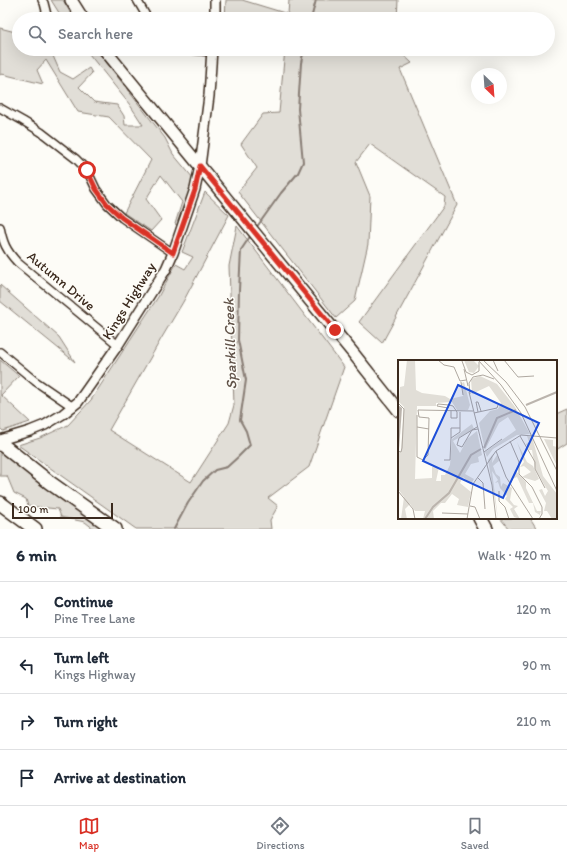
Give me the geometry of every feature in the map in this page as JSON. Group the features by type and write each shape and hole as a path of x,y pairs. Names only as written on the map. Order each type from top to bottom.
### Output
{"highway":[{"path":"0,443 54,485 115,529"},
{"path":"0,503 35,529"},
{"path":"481,519 486,529"}],"main road":[{"path":"71,0 79,12"},
{"path":"110,56 354,353 398,410"},
{"path":"482,519 490,529"}],"street":[{"path":"42,0 46,12"},
{"path":"137,0 144,12"},
{"path":"215,0 215,12"},
{"name":"Kings Highway","path":"0,440 36,429 55,420 73,407 118,345 166,269 195,190 200,166 209,96 212,56"},
{"path":"0,108 41,132 76,159 87,170 96,189 107,204 122,218 173,253"},
{"name":"Autumn Drive","path":"0,227 3,241 9,253 17,262 118,345"},
{"path":"0,352 35,381 73,407"}],"shaded area":[{"path":"51,0 63,0 70,12 59,12"},
{"path":"226,0 242,0 281,12 225,12"},
{"path":"289,0 398,0 397,12 288,12"},
{"path":"0,28 12,31 12,56 53,56 60,72 73,79 89,68 92,73 79,87 94,102 117,105 124,116 125,125 143,125 130,105 91,56 101,56 165,138 173,154 193,178 179,226 175,224 182,202 161,175 146,199 161,220 151,231 124,213 151,160 109,117 78,112 46,60 37,70 43,84 2,74 0,75"},
{"path":"284,56 404,56 412,63 400,69 457,205 382,343 359,322 444,206 445,197 370,144 356,162 370,196 368,244 355,301 336,318 238,192 257,168 241,144 263,114 279,113"},
{"path":"205,192 229,215 183,302 109,430 191,482 229,423 234,405 229,266 237,226 344,367 309,467 268,498 278,506 270,520 271,529 136,529 18,445 40,438 68,425 91,400 158,297 176,264 185,269 193,257 182,252"},
{"path":"0,285 59,337 75,362 0,301"},
{"path":"0,360 19,376 1,395 30,422 3,431 0,428"},
{"path":"567,409 567,443 557,449 557,414"},
{"path":"0,451 108,529 94,529 85,522 61,517 58,509 28,506 26,499 14,493 7,476 0,476"},
{"path":"501,519 531,519 537,529 509,529"}],"waterway":[{"name":"Sparkill Creek","path":"313,12 316,0"},
{"name":"Sparkill Creek","path":"256,228 281,193 298,173 303,162 298,109 302,56"},
{"name":"Sparkill Creek","path":"174,529 188,503 203,481 215,470 227,467 250,445 246,431 240,420 246,380 238,340 241,250 251,235"}],"route":[{"path":"87,170 96,189 107,204 122,218 173,253 188,213 200,166 335,330"}]}
